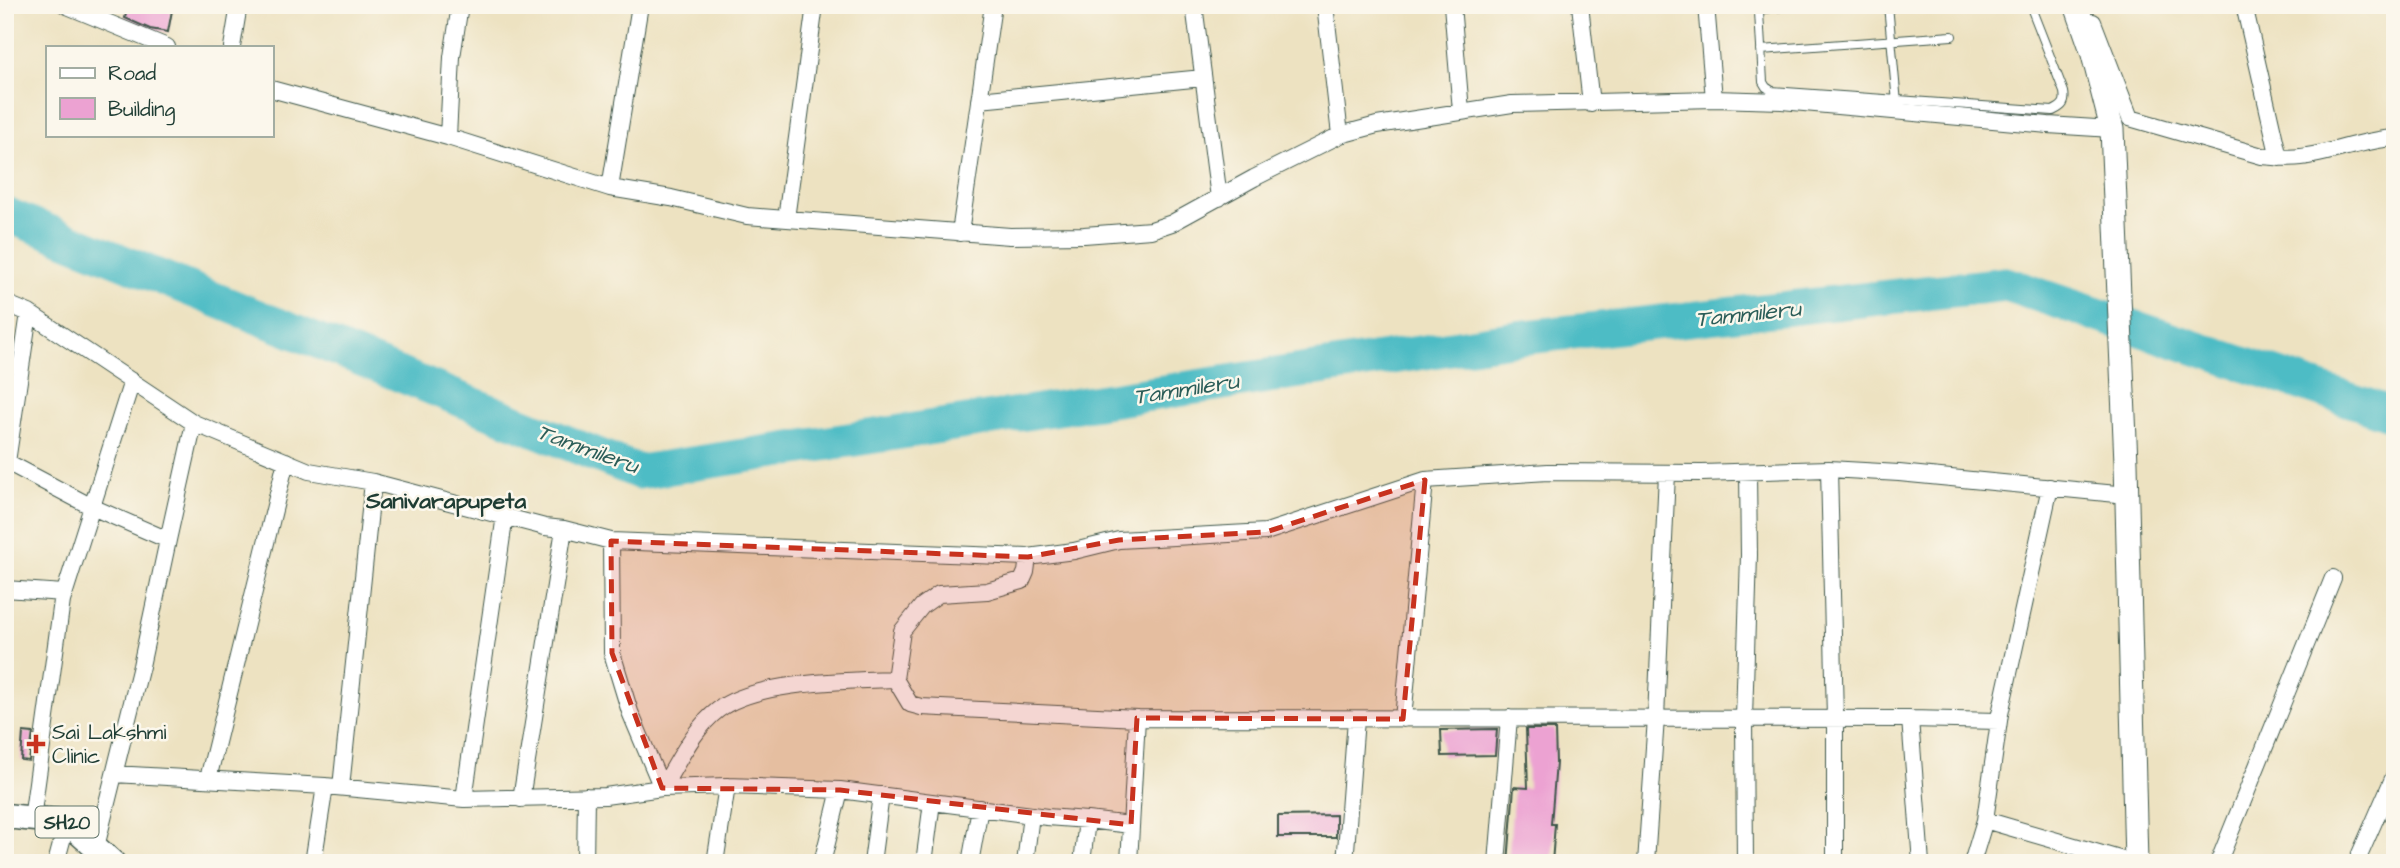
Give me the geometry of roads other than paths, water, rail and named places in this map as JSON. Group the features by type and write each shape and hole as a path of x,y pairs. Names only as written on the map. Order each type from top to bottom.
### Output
{"main road":[{"path":"2076,5 2092,51 2112,129 2126,463 2135,863"},
{"name":"SH20","path":"5,816 67,822 104,855"}],"street":[{"path":"65,5 82,8 165,46"},
{"path":"232,46 239,5"},
{"path":"448,138 452,57 460,5"},
{"path":"610,188 640,5"},
{"path":"786,219 815,5"},
{"path":"960,233 993,5"},
{"path":"1194,5 1219,198"},
{"path":"1325,5 1340,135"},
{"path":"1452,5 1461,111"},
{"path":"1580,5 1591,104"},
{"path":"1706,5 1714,99"},
{"path":"2087,5 2130,118 2262,156 2280,158 2300,158 2368,140 2395,138"},
{"path":"2244,5 2280,158"},
{"path":"979,100 1203,78"},
{"path":"273,90 448,138 610,188 671,198 747,216 1023,236 1151,230 1172,223 1340,135 1377,125 1512,104 1714,99 1898,104 2048,125 2112,129"},
{"path":"5,303 29,313 194,423 309,471 373,482 545,527 564,528 611,541 1028,557 1074,551 1119,540 1266,532 1425,480 1548,472 1667,473 1829,469 1899,472 2127,495"},
{"path":"29,313 6,462 92,507 168,540"},
{"path":"32,819 64,593 132,381"},
{"path":"104,855 114,774 141,666 194,423"},
{"path":"208,779 286,461"},
{"path":"1829,469 1835,718 1835,863"},
{"path":"1745,863 1744,718 1749,555 1748,472"},
{"path":"1646,863 1656,718 1667,473"},
{"path":"1402,719 1425,480"},
{"path":"313,863 333,787 373,482"},
{"path":"1972,863 1985,820 1999,721 2050,487"},
{"path":"464,799 505,515"},
{"path":"521,799 564,528"},
{"path":"611,541 612,653 630,712 662,788"},
{"path":"1028,557 1027,572 1022,581 987,591 939,594 922,606 902,631 895,680 911,704 921,707 1137,718 1835,718 1999,721"},
{"path":"2218,863 2333,578"},
{"path":"5,589 64,593"},
{"path":"662,788 700,728 719,709 756,692 827,682 895,680"},
{"path":"1129,863 1137,718"},
{"path":"1497,863 1509,718"},
{"path":"1345,863 1356,719"},
{"path":"1910,719 1922,863"},
{"path":"114,774 333,787 464,799 586,796 662,788 727,786 840,790 1131,825"},
{"path":"2356,863 2395,774"},
{"path":"715,863 727,786"},
{"path":"822,863 840,790"},
{"path":"872,863 881,795"},
{"path":"585,863 586,796"},
{"path":"923,863 932,802"},
{"path":"970,863 980,808"},
{"path":"1025,863 1031,815"},
{"path":"1082,863 1087,820"},
{"path":"1985,820 2135,863"},
{"path":"56,863 67,822"}],"lane":[{"path":"1800,5 1762,9 1759,12 1763,82 1772,91 1898,104 2053,111 2063,106 2066,100 2030,5"},
{"path":"1888,5 1898,104"},
{"path":"1760,50 1952,36"}],"waterway":[{"name":"Tammileru","path":"5,214 639,472 1517,338 2006,284 2395,415"}],"place":[{"name":"Sai Lakshmi Clinic","path":"36,744"}],"district":[{"name":"Sanivarapupeta","path":"446,500"}]}
